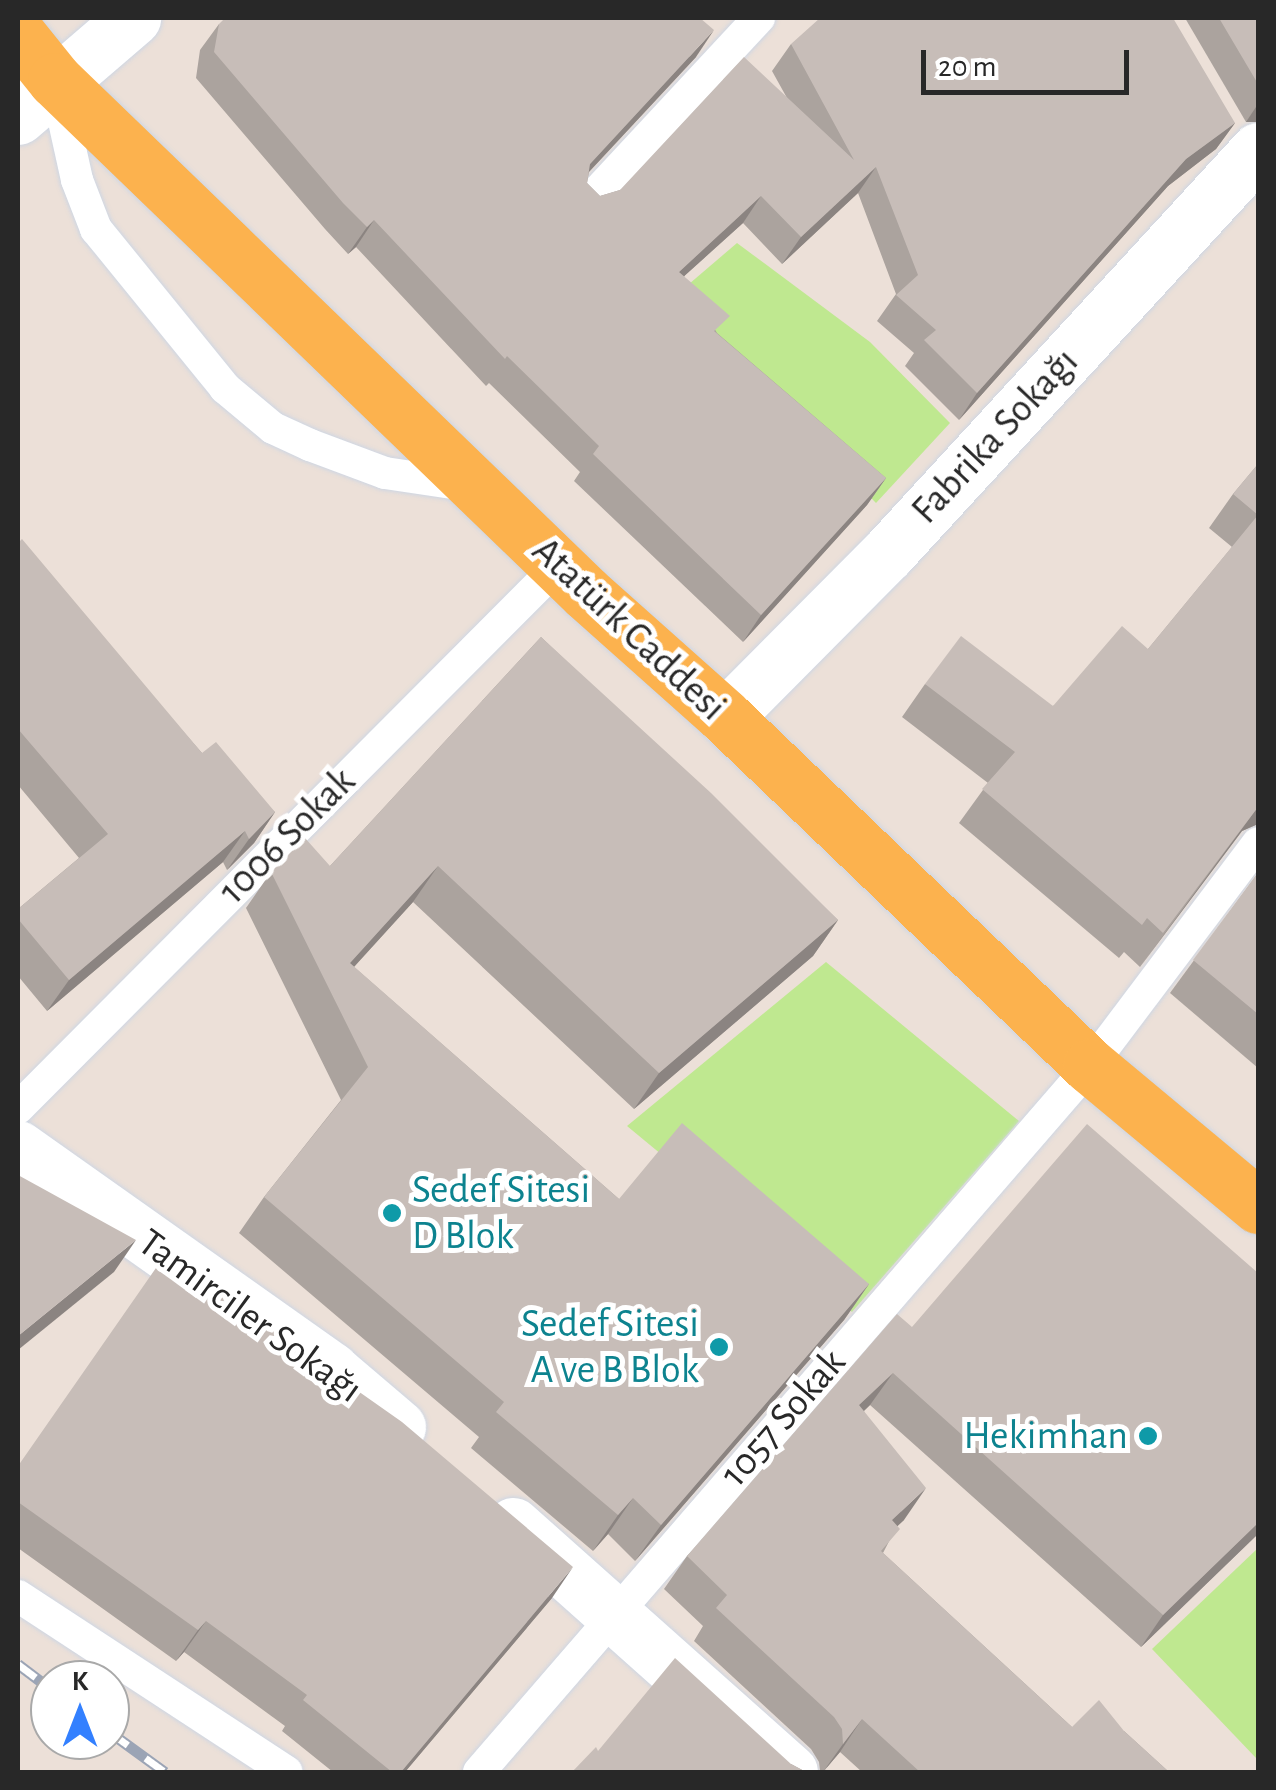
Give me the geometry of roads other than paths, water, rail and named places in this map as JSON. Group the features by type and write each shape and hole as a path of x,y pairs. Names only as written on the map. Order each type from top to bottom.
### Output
{"main road":[{"name":"Atatürk Caddesi","path":"18,34 36,99 477,486 1090,1066 1258,1206"}],"street":[{"path":"36,99 132,18"},
{"name":"Fabrika Sokağı","path":"725,717 888,553 1248,154"},
{"name":"Tamirciler Sokağı","path":"18,1148 331,1370 435,1459"},
{"path":"480,1497 614,1611 790,1772"}],"lane":[{"path":"587,203 759,18"},
{"path":"36,99 77,180 96,230 226,388 273,428 310,445 385,473 477,486"},
{"name":"1006 Sokak","path":"18,1108 558,566"},
{"name":"1057 Sokak","path":"479,1772 614,1611 1090,1066 1258,843"},
{"path":"18,1596 287,1772"}],"railway":[{"path":"18,1664 30,1673"},
{"path":"130,1747 165,1772"}],"place":[{"name":"Sedef Sitesi D Blok","path":"392,1213"},
{"name":"Sedef Sitesi A ve B Blok","path":"719,1347"},
{"name":"Hekimhan","path":"1148,1436"}]}
